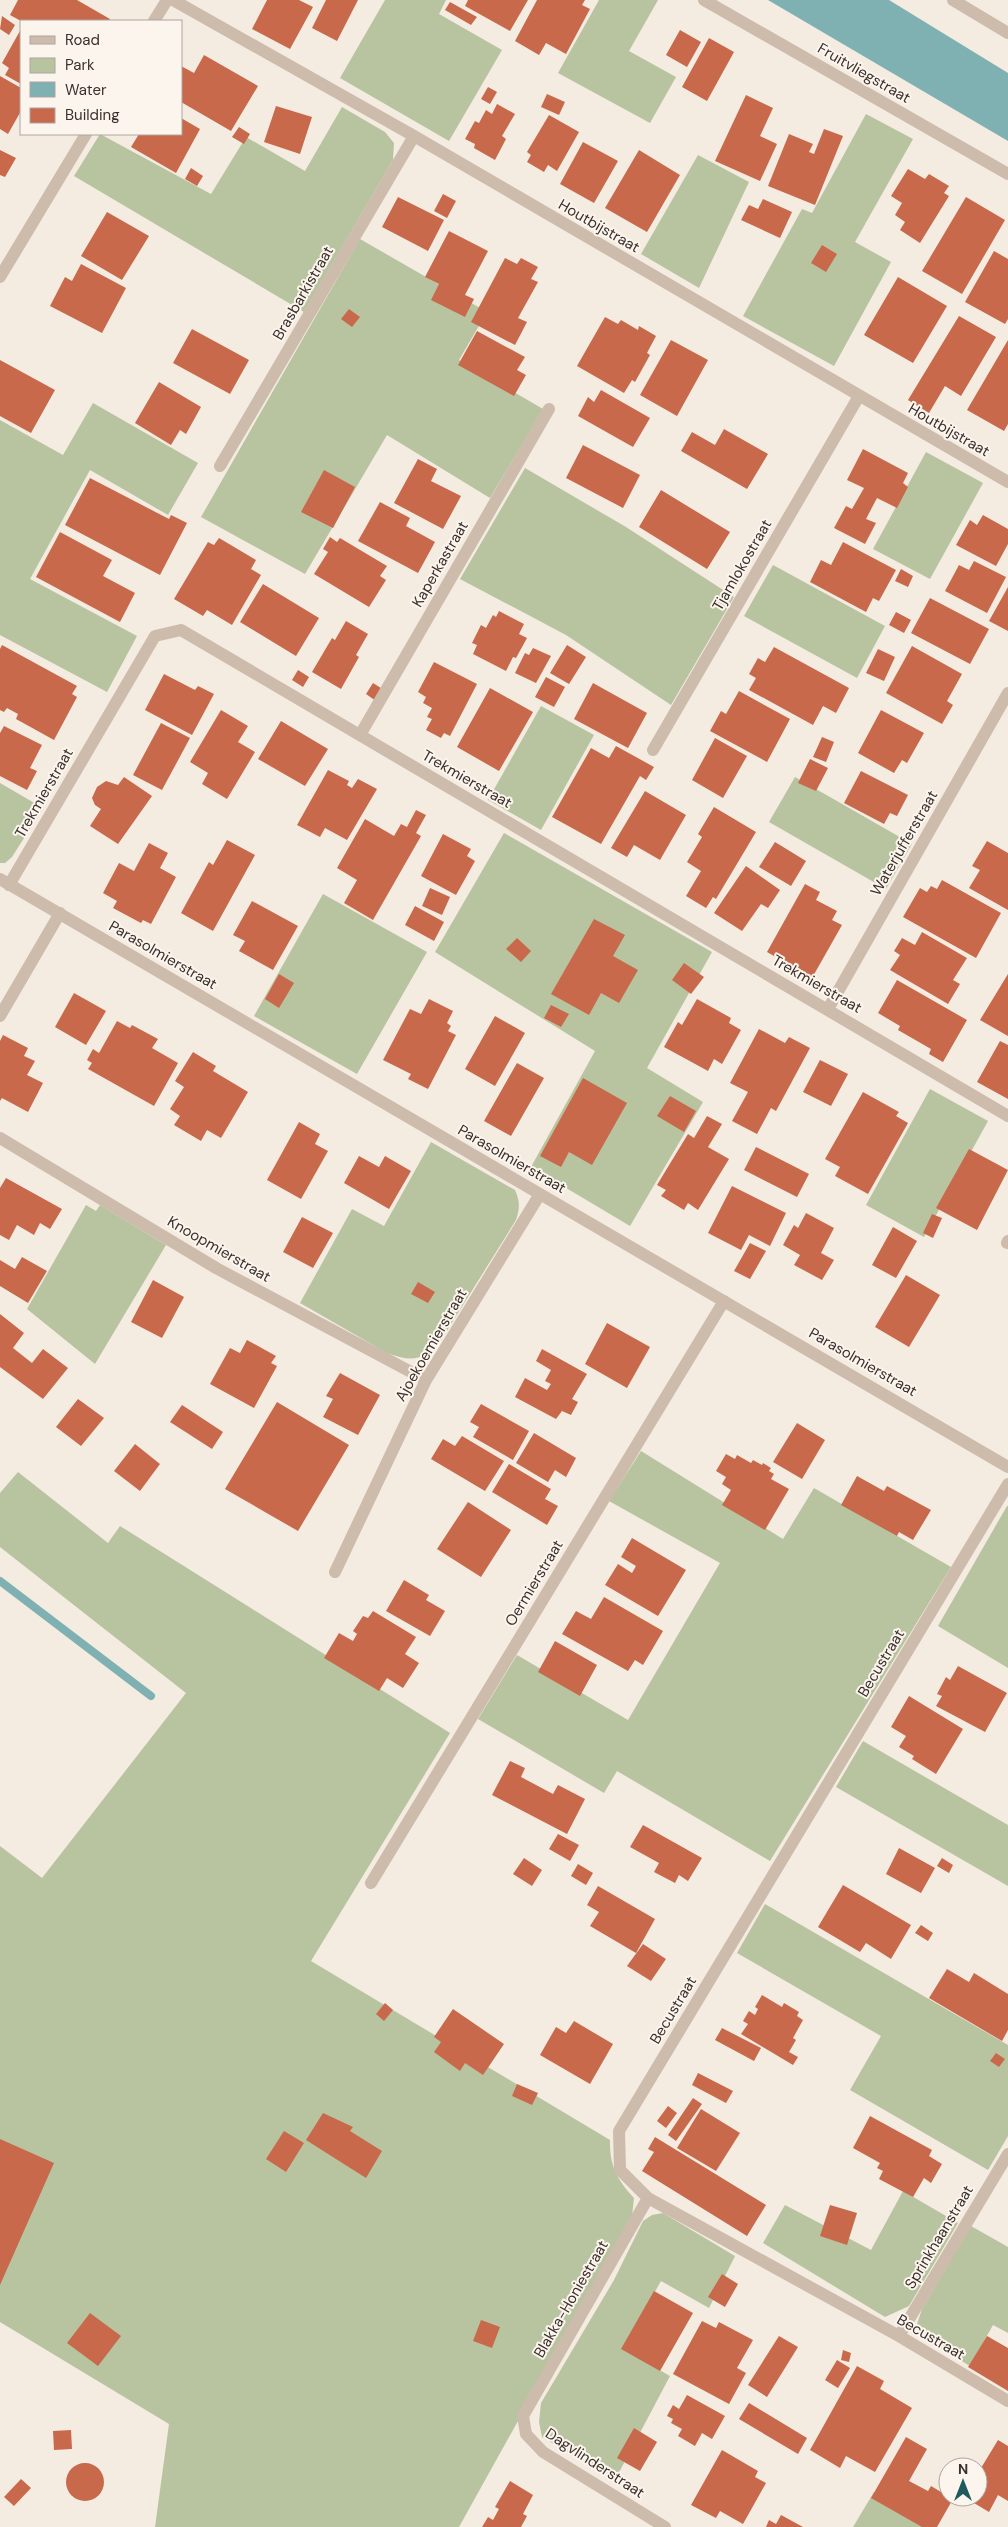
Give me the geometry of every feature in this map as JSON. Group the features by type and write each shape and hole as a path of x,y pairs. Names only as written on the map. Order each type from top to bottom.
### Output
{"street":[{"path":"155,20 166,0"},
{"name":"Houtbijstraat","path":"173,0 414,136 1008,482"},
{"name":"Fruitvliegstraat","path":"704,0 1008,174"},
{"path":"953,0 1008,32"},
{"path":"0,277 85,135"},
{"name":"Brasbarkistraat","path":"220,466 414,136"},
{"name":"Tjamlokostraat","path":"653,750 859,396"},
{"name":"Kaperkastraat","path":"360,735 549,409"},
{"name":"Trekmierstraat","path":"4,882 156,636 181,630 1008,1116"},
{"name":"Waterjufferstraat","path":"828,1009 1008,693"},
{"name":"Parasolmierstraat","path":"4,882 1008,1467"},
{"path":"0,1016 60,913"},
{"name":"Knoopmierstraat","path":"0,1138 216,1268 426,1380"},
{"name":"Ajoekoemierstraat","path":"335,1572 426,1380 540,1194"},
{"name":"Oermierstraat","path":"372,1883 724,1301"},
{"name":"Becustraat","path":"1008,1484 619,2131 620,2170 648,2198 899,2336 1008,2401"},
{"name":"Sprinkhaanstraat","path":"899,2336 1008,2154"},
{"name":"Blakka-Honiestraat","path":"523,2416 648,2198"},
{"name":"Dagvlinderstraat","path":"523,2416 526,2434 543,2452 665,2527"}],"green space":[{"path":"385,0 446,0 439,14 502,50 449,141 340,78"},
{"path":"599,0 658,0 629,51 676,77 650,123 558,73"},
{"path":"342,107 385,132 394,143 393,160 304,312 74,176 99,135 211,194 246,137 305,171"},
{"path":"866,114 913,139 855,242 891,262 834,366 743,316 802,209 812,213"},
{"path":"698,155 749,182 699,288 641,254"},
{"path":"360,239 487,312 459,360 543,409 490,498 387,435 305,574 201,517"},
{"path":"93,403 198,463 168,515 90,470 30,579 137,636 107,692 0,635 0,420 63,455"},
{"path":"926,452 983,483 930,579 873,549"},
{"path":"525,468 626,527 734,597 671,705 566,635 460,579"},
{"path":"773,565 885,626 857,678 744,616"},
{"path":"541,706 594,735 541,830 488,800"},
{"path":"795,777 912,844 886,889 769,822"},
{"path":"0,783 43,808 12,857 5,863 0,863"},
{"path":"504,833 712,952 647,1068 703,1102 630,1226 531,1167 595,1051 435,952"},
{"path":"323,894 427,952 357,1074 254,1016"},
{"path":"930,1089 988,1121 924,1237 866,1205"},
{"path":"431,1142 515,1190 519,1201 519,1208 516,1220 440,1342 422,1356 403,1358 387,1353 300,1303 352,1209 384,1226"},
{"path":"86,1205 96,1211 100,1205 166,1245 95,1364 27,1309"},
{"path":"641,1451 783,1539 814,1488 951,1567 770,1861 617,1771 604,1793 478,1719 517,1655 628,1720 720,1563 609,1501"},
{"path":"18,1472 108,1543 120,1526 450,1733 311,1961 610,2140 611,2157 615,2172 634,2198 632,2216 459,2527 155,2527 169,2424 0,2322 0,1846 42,1878 186,1693 0,1547 0,1493"},
{"path":"1008,1506 1008,1668 938,1626"},
{"path":"863,1741 1008,1825 1008,1886 836,1787"},
{"path":"765,1904 1008,2045 1008,2136 988,2170 850,2090 881,2036 737,1953"},
{"path":"903,2191 958,2223 909,2306 885,2317 763,2243 785,2205 871,2250"},
{"path":"663,2213 735,2256 709,2308 661,2281 623,2349 670,2376 615,2480 542,2437 539,2422 541,2403 614,2280 643,2221 652,2215"},
{"path":"971,2226 1008,2247 1008,2333 993,2325 970,2366 920,2336 917,2324 922,2309"},
{"path":"874,2492 933,2527 853,2527"}],"water":[{"path":"768,0 889,0 1008,73 1008,141"}],"building":[{"path":"18,0 77,0 110,19 20,20 10,15"},
{"path":"267,0 299,0 313,7 290,49 252,29"},
{"path":"326,0 358,0 337,41 312,28"},
{"path":"468,0 528,0 510,31 465,6"},
{"path":"537,0 585,0 582,5 590,9 566,54 546,43 539,55 515,41"},
{"path":"450,2 477,17 471,25 445,10"},
{"path":"2,16 15,25 9,35 0,29"},
{"path":"680,30 701,42 687,67 666,55"},
{"path":"20,31 20,83 5,75 9,68 2,63"},
{"path":"709,38 734,52 707,101 682,87"},
{"path":"204,55 258,86 231,131 182,103 182,67 194,73"},
{"path":"0,76 20,87 20,113 8,134 0,129"},
{"path":"488,87 497,92 490,104 481,99"},
{"path":"547,94 565,102 559,115 541,107"},
{"path":"746,95 773,108 760,136 777,144 760,181 715,161"},
{"path":"497,104 515,114 502,136 506,139 495,160 474,148 475,144 465,139 475,121 479,123 486,110 492,114"},
{"path":"276,106 312,117 300,154 264,142"},
{"path":"549,115 579,132 557,171 548,165 544,172 527,162 531,155 527,152"},
{"path":"182,119 200,129 176,173 131,147 138,135 182,135"},
{"path":"239,127 250,134 244,144 232,137"},
{"path":"824,129 843,136 815,205 768,186 789,134 813,144 809,152 814,154"},
{"path":"583,142 618,161 594,203 560,184"},
{"path":"0,150 16,158 5,177 0,175"},
{"path":"639,150 680,175 647,232 605,208"},
{"path":"191,168 203,176 197,186 185,179"},
{"path":"908,169 925,179 929,174 949,186 944,193 949,196 920,243 900,230 905,222 895,215 902,203 891,196"},
{"path":"443,194 456,201 447,218 434,211"},
{"path":"398,197 444,220 428,251 382,227"},
{"path":"966,197 1005,220 962,294 922,271"},
{"path":"763,199 792,212 780,238 741,220 749,205 758,209"},
{"path":"107,212 149,236 122,280 81,256"},
{"path":"449,231 488,251 465,295 474,299 465,317 431,300 439,284 425,277"},
{"path":"822,245 837,254 826,272 811,263"},
{"path":"994,251 1008,259 1008,319 1005,324 965,302"},
{"path":"505,258 517,264 521,258 538,267 531,279 538,282 518,318 527,322 515,345 471,322"},
{"path":"81,264 126,288 102,333 50,306 65,277 72,281"},
{"path":"898,277 947,306 913,363 864,335"},
{"path":"349,309 360,317 352,327 341,319"},
{"path":"959,316 996,337 961,396 945,386 929,413 908,400"},
{"path":"605,317 618,324 621,320 638,330 639,326 656,336 647,353 650,355 635,382 632,380 624,393 577,366"},
{"path":"192,329 249,360 230,394 173,363"},
{"path":"477,331 525,357 517,370 526,375 514,396 458,365"},
{"path":"671,340 708,360 677,416 640,395"},
{"path":"1008,340 1008,424 1004,431 967,410"},
{"path":"0,360 55,390 31,433 0,416"},
{"path":"159,382 201,407 186,434 180,430 171,445 135,423"},
{"path":"601,390 650,418 633,447 578,416 588,397 594,402"},
{"path":"724,429 768,454 747,489 681,451 692,432 715,445"},
{"path":"583,445 640,475 623,508 566,478"},
{"path":"863,449 908,473 903,483 908,487 897,508 877,498 866,519 876,523 865,544 834,528 846,506 852,509 864,488 847,480"},
{"path":"418,459 437,469 431,481 461,496 443,529 394,503"},
{"path":"324,470 355,487 333,528 301,512"},
{"path":"90,478 169,519 171,515 187,523 160,575 65,525"},
{"path":"661,490 730,532 707,569 639,527"},
{"path":"380,502 410,518 406,526 435,542 418,573 358,541"},
{"path":"983,515 1008,529 1008,544 996,566 956,545 970,520 977,525"},
{"path":"60,532 112,560 103,576 135,593 120,622 36,577"},
{"path":"330,537 337,542 340,538 387,566 380,576 386,580 369,607 314,574 328,552 323,549"},
{"path":"219,538 256,560 251,569 261,575 232,625 207,610 203,616 174,599 208,542 214,545"},
{"path":"843,542 896,570 879,601 873,598 866,612 810,582 821,560 831,565"},
{"path":"974,561 1006,577 987,613 945,591 959,565 969,570"},
{"path":"901,569 913,576 908,587 895,581"},
{"path":"263,584 319,618 296,656 240,622"},
{"path":"1008,587 1008,631 989,621"},
{"path":"930,598 989,629 970,664 911,633"},
{"path":"499,611 524,624 519,634 527,638 516,658 513,657 506,671 473,654 477,645 472,643 481,625 486,628 493,615 496,617"},
{"path":"896,612 911,620 904,633 889,625"},
{"path":"346,621 368,634 356,655 359,657 341,689 312,672 332,638 335,640"},
{"path":"2,645 77,686 72,694 77,697 54,740 16,719 18,714 7,708 4,712 0,710 0,649"},
{"path":"567,645 586,657 569,684 550,673"},
{"path":"912,646 962,674 947,701 953,705 942,724 886,693"},
{"path":"774,647 849,688 836,713 823,706 813,725 749,690 756,678 749,674 758,658 765,662"},
{"path":"533,648 551,656 536,683 515,673 525,653 529,655"},
{"path":"878,649 895,657 884,681 866,673"},
{"path":"434,662 477,684 450,736 444,733 441,738 426,730 432,719 427,717 432,708 423,703 426,697 418,692"},
{"path":"298,670 309,677 303,687 292,680"},
{"path":"164,674 195,690 198,686 214,694 192,735 145,710"},
{"path":"546,677 565,687 554,707 535,697"},
{"path":"373,683 384,690 376,701 366,694"},
{"path":"593,683 647,713 628,748 574,719"},
{"path":"490,688 533,712 499,771 457,747"},
{"path":"739,691 790,719 767,762 710,731 721,711 726,714"},
{"path":"221,710 248,726 238,742 255,752 227,799 202,784 208,773 190,762"},
{"path":"881,710 924,733 907,763 902,760 894,773 858,753"},
{"path":"281,721 328,749 305,786 258,759"},
{"path":"161,723 190,738 162,790 133,775"},
{"path":"4,726 42,745 30,768 37,771 27,790 0,776 0,733"},
{"path":"822,737 834,742 826,762 813,757"},
{"path":"715,738 747,756 723,798 692,780"},
{"path":"616,746 654,767 646,780 640,776 601,844 552,817 591,748 609,758"},
{"path":"810,759 828,768 816,791 798,783"},
{"path":"328,770 349,781 347,785 352,788 358,779 377,789 347,840 325,828 320,837 297,825"},
{"path":"861,771 908,795 897,816 890,813 884,824 844,803"},
{"path":"124,777 152,796 118,844 90,826 101,809 95,805 92,798 97,787 106,781 118,785"},
{"path":"645,791 686,815 660,860 634,845 627,857 611,848"},
{"path":"714,807 756,832 716,899 713,897 706,908 686,896 701,871 687,862 702,837 698,834"},
{"path":"416,810 426,815 416,833 421,836 373,920 344,903 357,880 337,868 365,819 394,836 401,824 407,827"},
{"path":"443,834 471,849 467,856 475,861 456,895 421,876"},
{"path":"227,840 255,855 213,931 181,913 209,862 213,865"},
{"path":"987,841 1008,853 1008,910 969,888 980,870 972,866"},
{"path":"775,842 806,861 791,886 759,867"},
{"path":"149,843 168,853 160,868 176,877 151,924 143,920 141,923 113,908 117,901 103,893 119,863 134,871"},
{"path":"746,866 780,890 768,908 761,904 742,931 714,913"},
{"path":"942,880 1001,913 976,958 903,917 920,888 927,892 931,886 937,889"},
{"path":"805,884 820,892 816,900 837,911 832,920 842,925 812,978 767,952"},
{"path":"430,888 450,897 442,915 422,906"},
{"path":"252,901 298,926 273,970 239,951 245,941 233,935"},
{"path":"415,906 444,922 434,941 405,925"},
{"path":"594,919 625,935 613,956 638,970 619,1003 601,993 589,1015 551,994"},
{"path":"922,932 967,958 953,980 960,984 948,1004 890,970 900,955 894,951 902,938 915,945"},
{"path":"517,938 531,951 521,962 506,949"},
{"path":"684,963 704,977 691,994 672,980"},
{"path":"279,974 294,983 279,1008 265,999"},
{"path":"1008,974 1008,1036 980,1020"},
{"path":"897,980 967,1020 943,1062 929,1054 931,1049 898,1030 900,1026 878,1013"},
{"path":"74,993 106,1011 86,1045 55,1027"},
{"path":"429,999 453,1011 447,1023 451,1026 448,1031 456,1035 428,1089 408,1079 411,1074 383,1060 410,1009 421,1014"},
{"path":"697,999 731,1018 729,1023 741,1030 722,1064 714,1059 708,1071 664,1047 678,1022 682,1025"},
{"path":"551,1005 569,1014 561,1027 544,1018"},
{"path":"495,1016 525,1033 495,1086 465,1069"},
{"path":"117,1021 130,1028 132,1025 158,1039 152,1048 178,1063 154,1106 88,1069 92,1063 87,1060 93,1049 99,1053"},
{"path":"759,1029 785,1043 789,1037 810,1048 776,1111 771,1108 757,1134 732,1121 748,1092 730,1083"},
{"path":"3,1035 28,1048 24,1056 35,1061 27,1075 43,1083 28,1112 2,1098 0,1101 0,1041"},
{"path":"1000,1041 1008,1045 1008,1099 977,1082"},
{"path":"193,1052 216,1066 213,1071 248,1092 221,1138 207,1130 201,1141 174,1125 180,1116 170,1109 184,1087 175,1081"},
{"path":"820,1060 848,1074 831,1106 803,1092"},
{"path":"517,1063 544,1078 511,1136 484,1121"},
{"path":"583,1078 627,1103 592,1165 569,1152 561,1167 540,1156"},
{"path":"863,1092 899,1112 896,1116 908,1123 868,1194 835,1176 840,1167 825,1159"},
{"path":"670,1096 696,1111 684,1132 657,1116"},
{"path":"707,1116 722,1124 708,1147 729,1159 698,1210 688,1203 684,1210 661,1196 666,1190 657,1185 688,1134 694,1138"},
{"path":"299,1122 320,1134 315,1144 328,1151 301,1199 267,1180"},
{"path":"756,1147 809,1174 797,1197 744,1170"},
{"path":"969,1149 1008,1170 977,1230 936,1208"},
{"path":"359,1156 379,1167 385,1156 411,1171 389,1209 344,1183"},
{"path":"6,1178 62,1209 50,1229 40,1223 34,1235 17,1225 9,1240 0,1235 0,1188"},
{"path":"732,1186 786,1213 770,1246 749,1235 741,1250 708,1233"},
{"path":"806,1213 834,1228 821,1253 834,1260 822,1280 794,1265 800,1255 783,1245 794,1225 798,1228"},
{"path":"932,1214 942,1218 933,1238 923,1233"},
{"path":"302,1217 333,1233 313,1268 283,1252"},
{"path":"893,1227 917,1241 896,1278 872,1265"},
{"path":"750,1243 766,1251 750,1279 734,1271"},
{"path":"22,1257 47,1271 28,1303 0,1286 0,1260 15,1269"},
{"path":"906,1275 940,1295 909,1347 875,1327"},
{"path":"153,1280 184,1297 162,1338 131,1322"},
{"path":"418,1282 435,1292 428,1303 411,1294"},
{"path":"0,1314 24,1333 13,1348 32,1363 43,1349 68,1368 43,1399 0,1367"},
{"path":"607,1323 650,1347 627,1388 585,1364"},
{"path":"247,1340 276,1356 271,1363 277,1366 254,1408 210,1384 230,1348 240,1353"},
{"path":"542,1349 587,1374 572,1399 578,1402 571,1415 562,1411 556,1419 515,1397 525,1378 547,1390 551,1384 545,1381 551,1370 536,1361"},
{"path":"340,1373 380,1395 358,1435 323,1417 333,1399 326,1396"},
{"path":"78,1399 104,1418 81,1446 56,1427"},
{"path":"277,1402 349,1445 298,1531 225,1489"},
{"path":"481,1404 529,1431 513,1460 473,1437 479,1427 470,1422"},
{"path":"182,1405 223,1432 212,1449 170,1422"},
{"path":"797,1423 825,1440 802,1479 773,1462"},
{"path":"534,1433 576,1458 566,1477 555,1470 548,1482 516,1463"},
{"path":"462,1436 504,1461 485,1491 431,1459 443,1439 455,1446"},
{"path":"135,1444 160,1464 140,1491 114,1471"},
{"path":"726,1454 735,1459 737,1455 751,1463 753,1460 762,1465 763,1463 771,1468 769,1471 774,1474 771,1479 789,1489 765,1530 722,1505 731,1490 722,1484 726,1477 716,1471"},
{"path":"509,1464 551,1489 545,1499 558,1506 547,1525 492,1492"},
{"path":"857,1476 884,1491 887,1486 931,1510 913,1540 899,1532 897,1536 841,1505"},
{"path":"468,1502 511,1530 481,1577 437,1549"},
{"path":"632,1538 686,1570 658,1616 605,1585 618,1564 632,1573 636,1566 621,1557"},
{"path":"404,1580 429,1595 426,1600 445,1611 430,1636 386,1611"},
{"path":"604,1597 663,1631 643,1665 635,1660 628,1671 562,1634 576,1611 591,1619"},
{"path":"373,1611 416,1637 405,1654 419,1663 403,1688 387,1678 379,1691 324,1658 339,1633 353,1641 357,1634 353,1631 363,1616 368,1618"},
{"path":"555,1641 597,1665 580,1696 538,1672"},
{"path":"958,1666 1007,1693 985,1732 936,1706 942,1696 937,1694 946,1677 950,1680"},
{"path":"909,1696 963,1729 936,1774 912,1759 914,1756 899,1747 906,1736 891,1727"},
{"path":"510,1761 525,1768 521,1777 553,1794 558,1785 585,1799 567,1834 492,1795"},
{"path":"643,1825 702,1858 688,1881 679,1875 675,1883 654,1872 659,1863 630,1847"},
{"path":"558,1834 579,1845 570,1861 549,1849"},
{"path":"899,1848 935,1868 921,1893 886,1874"},
{"path":"524,1858 542,1870 532,1886 513,1874"},
{"path":"942,1858 953,1865 949,1873 937,1866"},
{"path":"578,1864 593,1873 586,1885 571,1876"},
{"path":"843,1885 911,1925 891,1959 866,1943 860,1952 818,1927"},
{"path":"598,1886 655,1919 636,1953 590,1926 599,1912 587,1905"},
{"path":"921,1925 933,1933 928,1941 915,1933"},
{"path":"643,1944 666,1959 651,1981 627,1966"},
{"path":"947,1969 969,1982 974,1973 1008,1994 1008,2030 1002,2041 929,1998"},
{"path":"762,1995 782,2007 784,2003 799,2012 797,2016 803,2020 793,2038 796,2040 789,2052 798,2057 793,2065 741,2034 748,2024 743,2021 749,2011 755,2015 758,2009 755,2007"},
{"path":"385,2003 393,2010 384,2021 376,2014"},
{"path":"453,2009 504,2044 483,2075 465,2063 460,2071 434,2052 441,2042 434,2037"},
{"path":"574,2021 613,2044 590,2084 540,2055 556,2027 566,2033"},
{"path":"722,2028 761,2048 754,2061 715,2040"},
{"path":"996,2053 1005,2059 999,2067 990,2061"},
{"path":"698,2073 733,2091 726,2103 692,2085"},
{"path":"517,2084 538,2093 532,2105 512,2096"},
{"path":"693,2098 702,2104 676,2141 668,2135"},
{"path":"668,2106 677,2113 666,2128 657,2121"},
{"path":"701,2109 740,2133 716,2171 677,2148"},
{"path":"323,2113 353,2127 350,2131 382,2151 366,2178 306,2140"},
{"path":"870,2116 932,2150 929,2156 942,2164 931,2183 924,2178 913,2197 879,2179 883,2171 877,2168 880,2163 853,2148"},
{"path":"284,2131 304,2143 286,2172 266,2159"},
{"path":"655,2137 766,2205 747,2236 642,2171 654,2152 648,2149"},
{"path":"0,2139 54,2163 0,2285"},
{"path":"830,2205 857,2213 847,2245 820,2236"},
{"path":"722,2274 738,2284 725,2307 708,2297"},
{"path":"654,2291 693,2313 660,2371 621,2349"},
{"path":"90,2313 121,2336 98,2366 67,2343"},
{"path":"481,2320 500,2327 492,2348 473,2341"},
{"path":"702,2321 716,2328 719,2322 753,2340 737,2368 746,2373 729,2404 673,2374"},
{"path":"779,2336 798,2347 767,2397 748,2385"},
{"path":"987,2336 1008,2348 1008,2391 968,2367"},
{"path":"843,2350 851,2353 849,2362 841,2360"},
{"path":"837,2360 850,2368 838,2388 825,2380"},
{"path":"857,2366 884,2381 880,2389 912,2408 875,2472 846,2456 840,2468 810,2450"},
{"path":"687,2395 725,2416 712,2439 702,2433 695,2446 678,2436 682,2429 671,2423 673,2419 667,2416 673,2405 679,2409"},
{"path":"749,2403 807,2438 798,2454 739,2419"},
{"path":"634,2428 657,2442 640,2471 617,2458"},
{"path":"71,2430 72,2449 54,2450 53,2431"},
{"path":"906,2437 927,2449 909,2481 928,2491 931,2486 938,2490 938,2507 948,2507 937,2527 922,2527 871,2498"},
{"path":"998,2440 1008,2446 1008,2501 998,2495 989,2512 981,2507 988,2507 988,2457"},
{"path":"722,2450 758,2471 755,2477 766,2483 743,2524 720,2511 716,2518 691,2505"},
{"path":"85,2463 99,2468 104,2482 99,2496 85,2501 71,2496 66,2482 71,2468"},
{"path":"21,2479 31,2488 14,2506 4,2497"},
{"path":"510,2481 533,2495 523,2514 527,2516 521,2527 482,2527 488,2517 493,2520 499,2509 495,2507"},
{"path":"781,2515 803,2527 766,2527 769,2520 776,2524"}],"waterway":[{"path":"0,1581 151,1696"}]}
